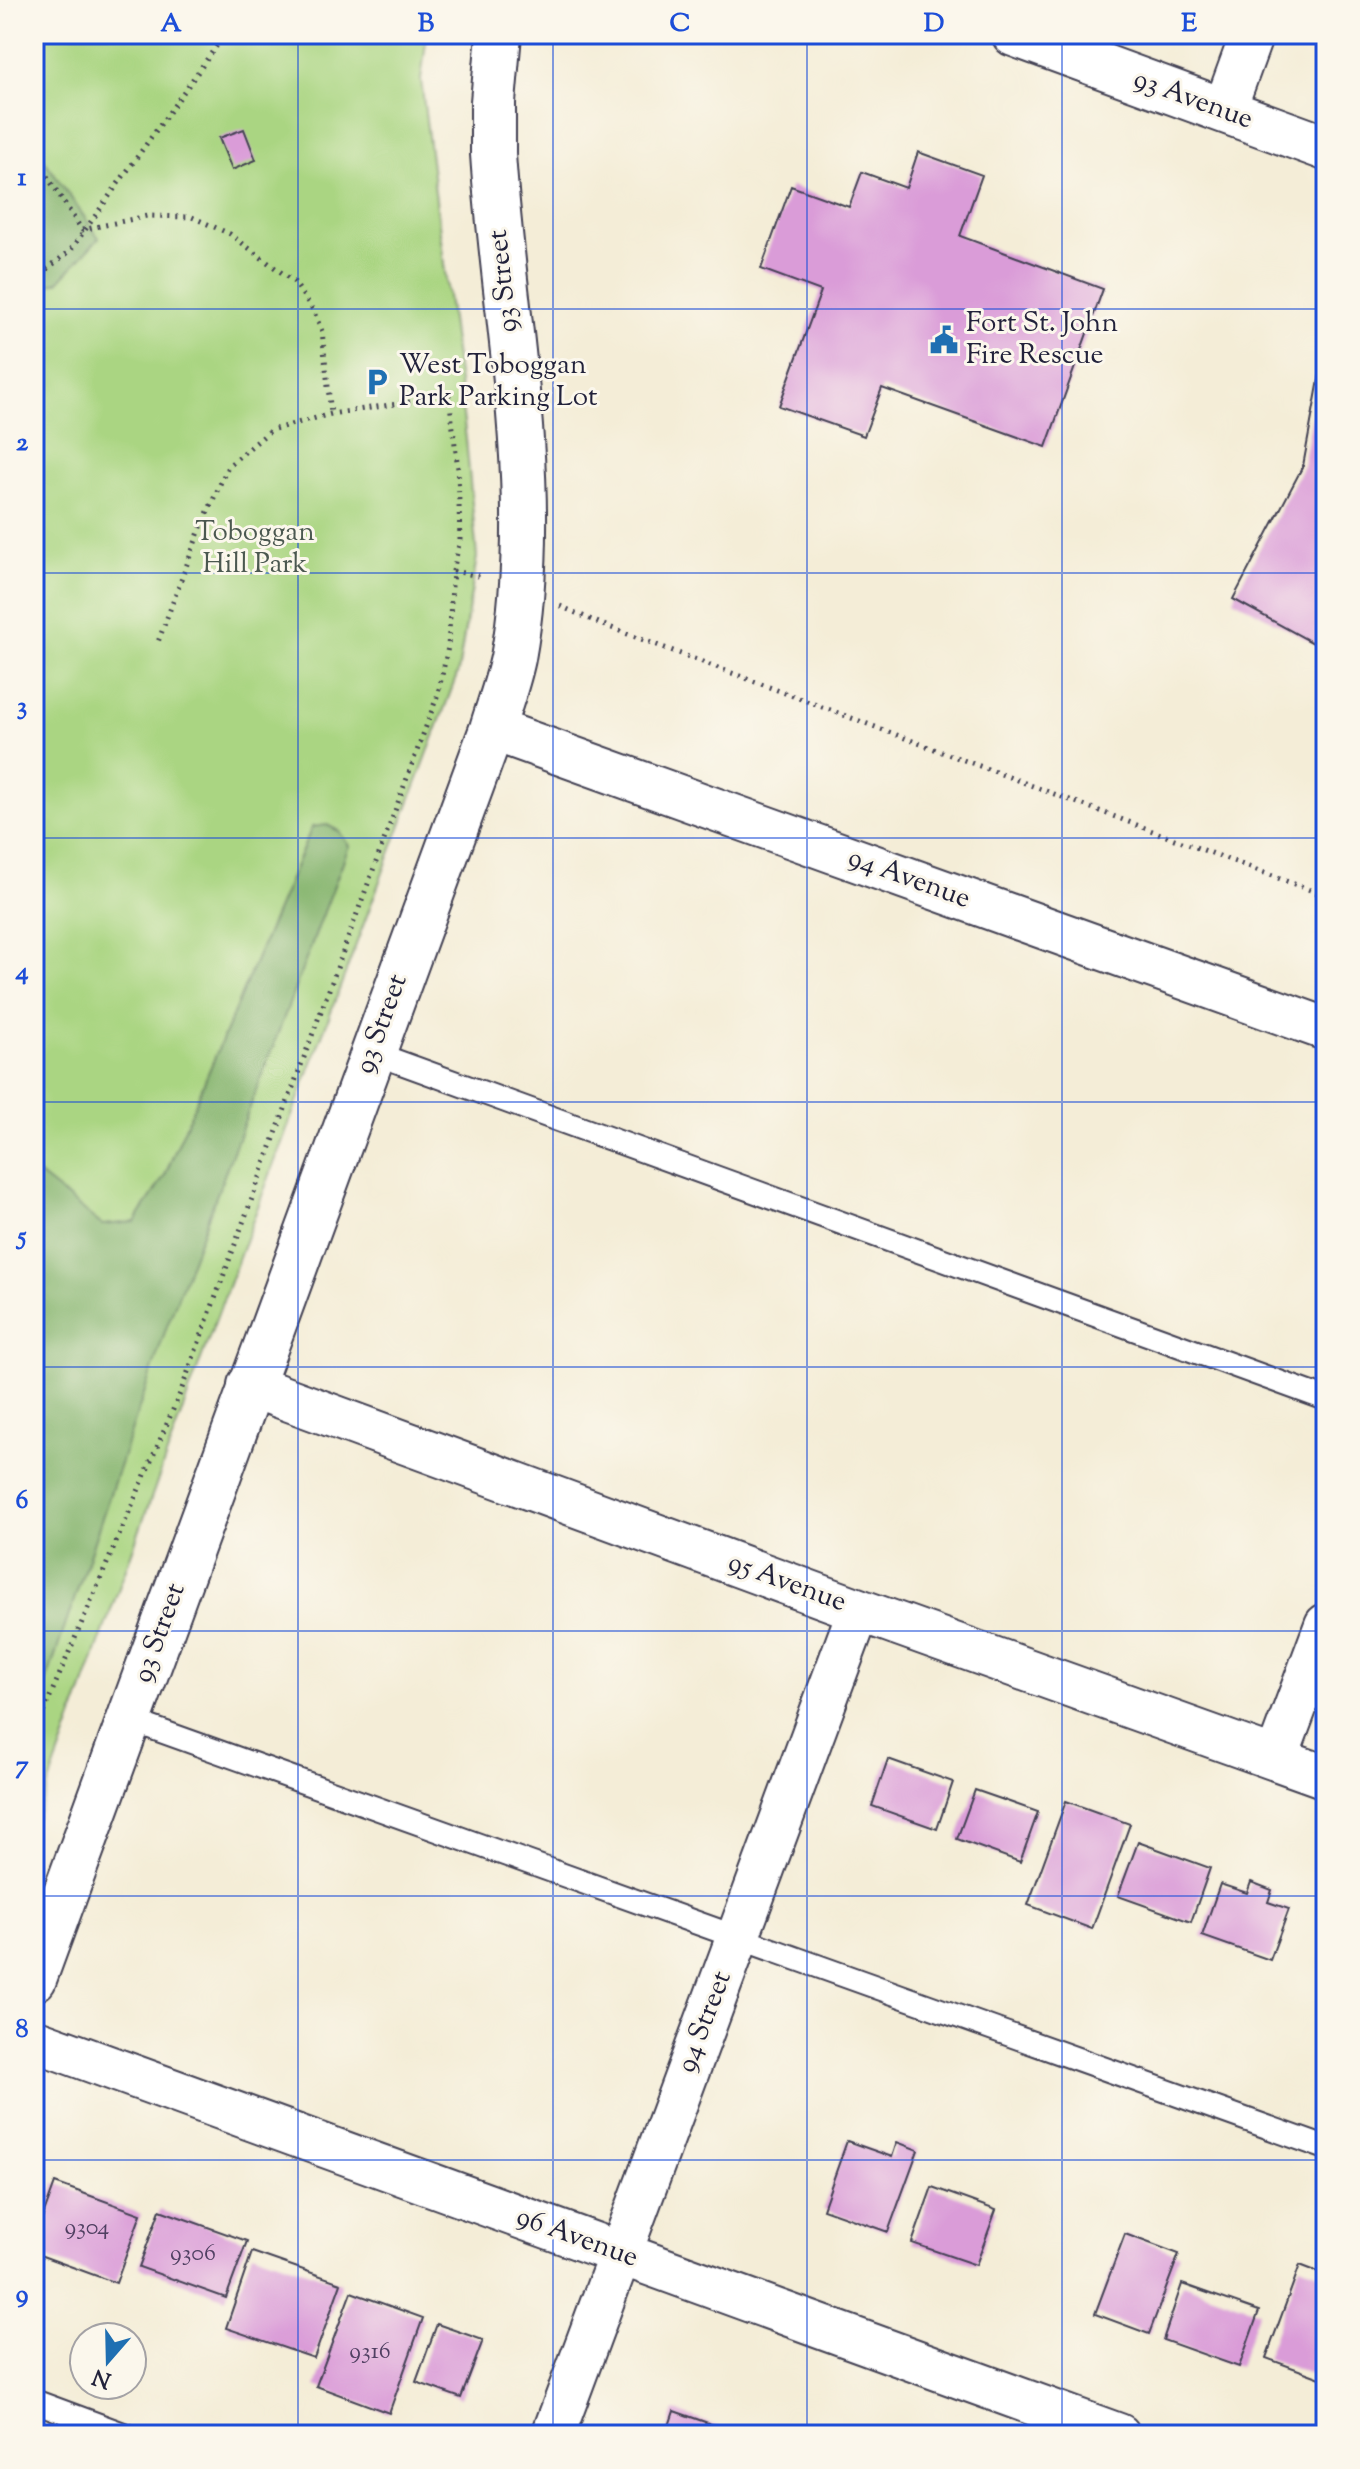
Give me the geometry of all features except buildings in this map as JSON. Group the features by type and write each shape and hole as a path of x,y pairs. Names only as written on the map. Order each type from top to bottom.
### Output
{"street":[{"name":"93 Street","path":"34,1979 371,1052 492,729 512,663 519,621 525,516 493,154 493,102 499,34"},
{"name":"93 Avenue","path":"1014,34 1326,148"},
{"path":"1224,111 1252,34"},
{"name":"94 Avenue","path":"492,729 1326,1029"},
{"name":"95 Avenue","path":"249,1385 859,1610 1326,1777"},
{"name":"94 Street","path":"553,2435 859,1610"},
{"path":"1276,1759 1326,1625"},
{"name":"96 Avenue","path":"34,2040 1119,2435"}],"lane":[{"path":"371,1052 1326,1399"},
{"path":"130,1720 1326,2148"},
{"path":"34,2401 126,2435"}],"path":[{"path":"34,279 70,251 82,230 225,34"},
{"path":"34,156 82,230"},
{"path":"82,230 147,216 192,217 230,234 294,282 313,310 322,331 331,414"},
{"path":"34,1734 181,1391 438,694 448,647 453,571 460,540 459,483 449,396 331,414 271,430 228,466 199,532 158,642"},
{"path":"453,571 496,579"},
{"path":"601,624 1326,896"}],"green space":[{"name":"Toboggan Hill Park","path":"34,34 427,34 421,80 466,439 477,557 458,672 201,1359 34,1825"},
{"path":"34,145 99,238 58,282 34,289"},
{"path":"327,825 339,831 349,846 168,1323 34,1718 34,1171 102,1225 135,1222 165,1175 312,827"}],"place":[{"name":"Fort St. John Fire Rescue","path":"944,340"},
{"name":"West Toboggan Park Parking Lot","path":"377,382"}]}
